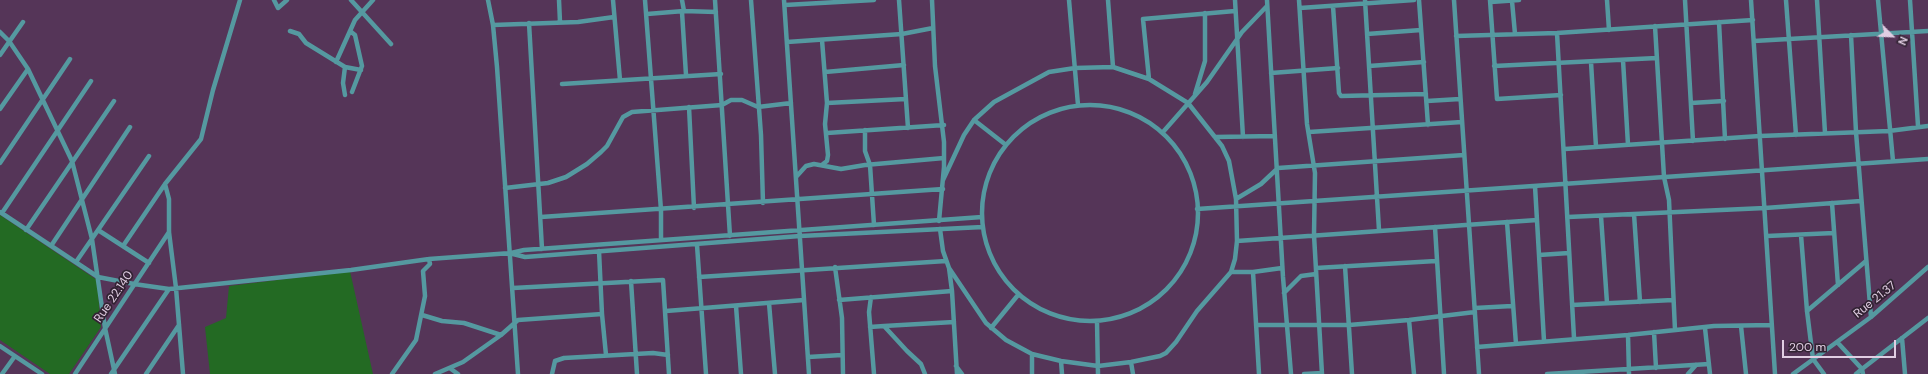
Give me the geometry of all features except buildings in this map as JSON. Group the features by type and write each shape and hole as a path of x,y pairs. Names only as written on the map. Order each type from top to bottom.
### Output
{"street":[{"path":"123,246 165,184 201,139 212,95 240,0"},
{"path":"274,0 278,8 288,0"},
{"path":"351,0 391,44"},
{"path":"336,62 354,20 373,0"},
{"path":"488,0 493,26 511,254 518,374"},
{"path":"559,0 560,22"},
{"path":"613,0 620,80"},
{"path":"645,0 661,210 661,240"},
{"path":"682,0 686,75"},
{"path":"715,0 721,74 730,236"},
{"path":"751,0 763,203"},
{"path":"809,374 784,3 874,0"},
{"path":"899,0 908,128"},
{"path":"932,0 935,66 944,125 944,180 939,221"},
{"path":"1069,0 1078,105"},
{"path":"1108,0 1113,67"},
{"path":"1235,0 1243,137"},
{"path":"1267,0 1278,168 1282,268 1291,374"},
{"path":"1299,0 1309,132 1314,166 1314,235 1322,374 1304,374"},
{"path":"1300,8 1365,2 1414,0"},
{"path":"1419,0 1428,125"},
{"path":"1454,0 1479,374"},
{"path":"1519,0 1490,1 1496,100 1561,95"},
{"path":"1607,0 1609,30"},
{"path":"1685,0 1693,141"},
{"path":"1752,0 1775,374"},
{"path":"1786,0 1796,135"},
{"path":"1817,0 1825,133"},
{"path":"1878,0 1893,161"},
{"path":"1910,0 1918,126"},
{"path":"1512,1 1514,34"},
{"path":"1365,2 1379,230"},
{"path":"1163,132 1194,97 1232,48 1238,37 1267,6"},
{"path":"1333,6 1339,93 1341,96 1426,94"},
{"path":"1149,79 1143,19 1236,11"},
{"path":"646,14 716,12"},
{"path":"1194,97 1205,61 1205,13"},
{"path":"493,26 614,17"},
{"path":"1456,36 1557,33 1753,20"},
{"path":"0,55 23,22"},
{"path":"1719,22 1726,140"},
{"path":"529,23 542,249"},
{"path":"1655,26 1664,177 1669,212 1675,330"},
{"path":"787,42 902,34 933,28"},
{"path":"1367,34 1421,30"},
{"path":"290,31 299,34 306,43 345,68 361,70"},
{"path":"350,31 355,35 362,66 352,92"},
{"path":"1754,41 1819,36 1928,31"},
{"path":"0,32 9,41 28,69 72,161 92,240 105,328 114,371"},
{"path":"1557,33 1565,149 1574,338"},
{"path":"1851,35 1856,132 1871,317"},
{"path":"822,40 827,103 828,154 827,161 823,164"},
{"path":"1494,66 1657,58"},
{"path":"0,163 42,98 70,59"},
{"path":"1623,60 1628,145"},
{"path":"1369,66 1424,62"},
{"path":"1591,62 1596,147"},
{"path":"825,72 904,66"},
{"path":"940,229 946,261 949,268 978,314 992,328 1006,340 1032,354 1061,361 1098,366 1131,362 1166,352 1176,342 1197,311 1232,272 1236,259 1236,199 1229,161 1222,146 1188,103 1149,79 1113,67 1075,68 1049,72 994,102 974,120 959,144 944,180"},
{"path":"345,68 343,83 345,95"},
{"path":"1271,73 1338,68"},
{"path":"0,109 28,69"},
{"path":"562,84 721,74"},
{"path":"91,81 1,213 98,277 134,284 169,289 351,270 429,259 511,254 524,250 982,217"},
{"path":"827,103 906,99"},
{"path":"1427,102 1460,99"},
{"path":"505,188 538,184 565,178 587,164 607,146 619,122 628,114 654,110 722,105 731,100 738,100 758,107 791,103"},
{"path":"26,230 114,101"},
{"path":"1691,103 1724,101"},
{"path":"1078,105 1093,105 1122,110 1136,115 1163,132 1180,153 1187,165 1196,193 1197,209 1195,234 1192,247 1186,263 1172,282 1163,292 1141,308 1116,318 1097,321 1070,320 1055,316 1041,310 1018,295 1000,274 993,262 988,249 982,217 984,190 989,175 1006,144 1022,129 1043,116 1060,109 1078,105"},
{"path":"689,107 694,208"},
{"path":"974,120 1006,144"},
{"path":"1309,132 1462,122"},
{"path":"827,133 944,125"},
{"path":"1565,149 1726,140 1760,136 1889,130 1928,126"},
{"path":"51,246 130,127"},
{"path":"865,130 865,151 870,165 874,225"},
{"path":"1215,137 1275,136"},
{"path":"1236,199 1261,184 1278,168 1464,155"},
{"path":"76,262 149,156"},
{"path":"796,177 806,166 814,164 823,164 841,169 944,158"},
{"path":"1197,209 1928,159"},
{"path":"165,184 169,199 169,232 176,288 183,374"},
{"path":"1536,186 1544,341"},
{"path":"541,217 694,208 943,189"},
{"path":"1568,218 1765,208 1861,201"},
{"path":"1832,203 1838,285"},
{"path":"1634,214 1640,302"},
{"path":"1601,216 1608,303"},
{"path":"1237,241 1537,220"},
{"path":"1507,222 1516,344"},
{"path":"1435,227 1444,374"},
{"path":"511,254 525,257 800,236 983,228"},
{"path":"98,230 149,263"},
{"name":"Rue 22.140","path":"75,374 169,232"},
{"path":"1767,236 1834,233"},
{"path":"1801,235 1807,311 1814,359 1824,374"},
{"path":"697,245 706,374"},
{"path":"599,251 602,314 606,355"},
{"path":"1539,255 1569,254"},
{"path":"392,374 415,343 425,296 423,273 424,269 430,264 429,259"},
{"path":"699,277 802,269 946,261"},
{"path":"1316,268 1436,261"},
{"path":"1807,311 1866,261"},
{"path":"1345,266 1352,374"},
{"path":"834,267 842,318 843,374"},
{"name":"Rue 21.37","path":"1793,374 1838,343 1871,317 1928,267"},
{"path":"949,268 952,291 957,374"},
{"path":"1232,272 1253,272 1282,268"},
{"path":"1253,272 1259,374"},
{"path":"1284,293 1301,276 1316,274"},
{"path":"513,288 601,282 663,280 669,374"},
{"path":"631,281 637,354 637,374"},
{"path":"111,374 169,289"},
{"path":"839,300 952,291"},
{"path":"992,328 1018,295"},
{"path":"871,297 870,327 874,374"},
{"path":"666,311 804,300"},
{"path":"1572,305 1673,300"},
{"path":"769,303 775,374"},
{"path":"736,306 741,374"},
{"path":"1256,325 1348,325 1409,320 1512,306"},
{"path":"435,374 451,369 463,362 501,335 515,322 527,319 602,314"},
{"path":"422,315 442,321 464,323 501,335"},
{"path":"1856,374 1862,372 1928,318"},
{"path":"1409,320 1414,374"},
{"path":"1097,321 1098,374"},
{"path":"870,327 954,322"},
{"path":"146,374 178,325"},
{"path":"1478,347 1574,338 1628,336 1675,330 1772,325"},
{"path":"884,326 921,364 926,374"},
{"path":"1741,326 1746,374"},
{"path":"1705,328 1710,374"},
{"path":"1654,332 1656,368"},
{"path":"1628,336 1629,372"},
{"path":"1902,338 1905,374"},
{"path":"1838,343 1862,372"},
{"path":"0,346 40,373"},
{"path":"552,374 553,364 558,359 570,357 637,354 668,355"},
{"path":"1032,354 1032,374"},
{"path":"808,357 842,355"},
{"path":"2,374 15,356"},
{"path":"1061,361 1062,374"},
{"path":"1131,362 1133,374"},
{"path":"1548,374 1629,372 1656,368 1709,364"},
{"path":"956,366 962,374"},
{"path":"1688,374 1696,366"},
{"path":"451,369 458,374"}],"green space":[{"path":"0,215 97,280 101,327 69,374 50,374 0,340"},
{"path":"350,271 373,374 210,374 205,327 226,318 229,286"}]}
